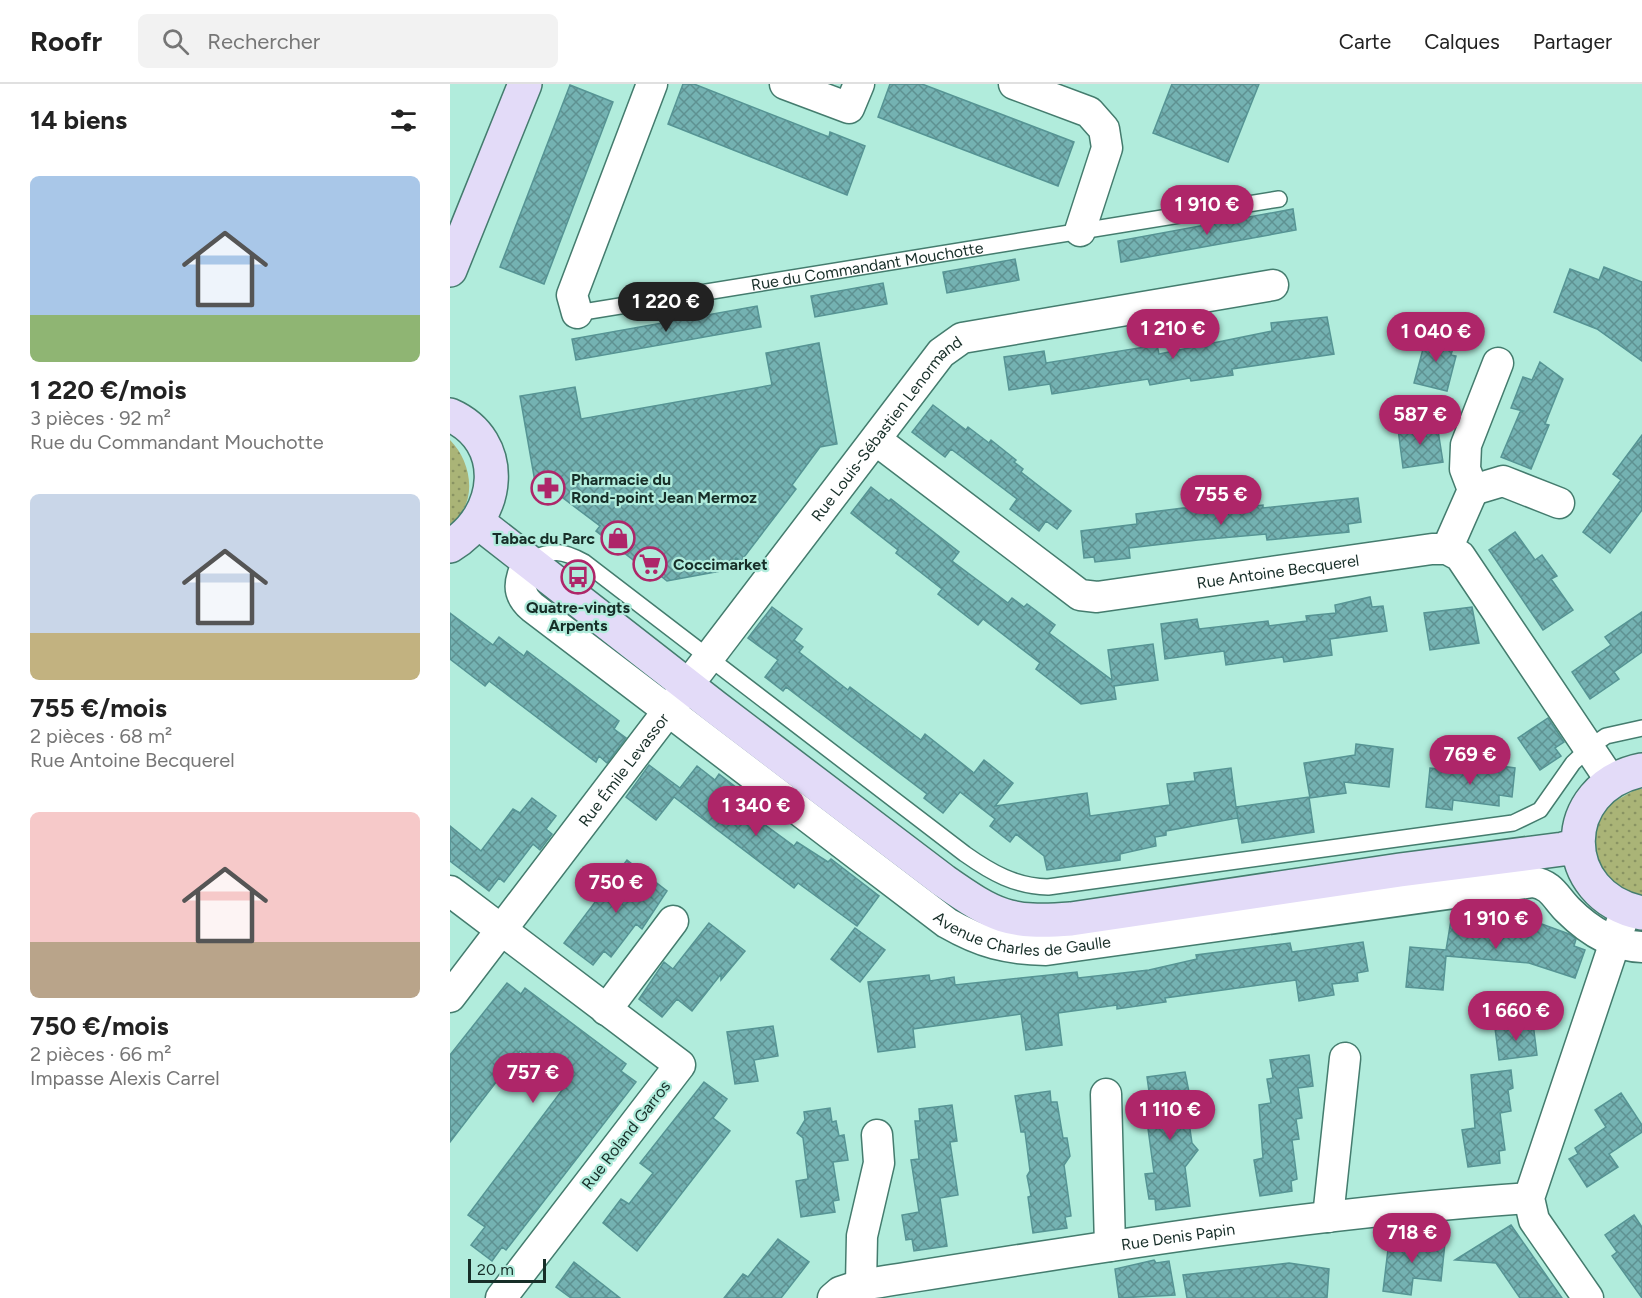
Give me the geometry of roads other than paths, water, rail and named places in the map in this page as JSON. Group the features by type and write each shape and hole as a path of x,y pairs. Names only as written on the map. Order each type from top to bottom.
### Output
{"street":[{"path":"450,270 525,84"},
{"name":"Rue du Commandant Mouchotte","path":"577,313 572,295 652,84"},
{"path":"785,84 849,108 860,84"},
{"path":"1014,84 1089,112 1104,129 1107,147 1080,231"},
{"name":"Rue Louis-Sébastien Lenormand","path":"680,699 941,353 962,338 1273,285"},
{"path":"1498,363 1466,445 1465,469 1473,490 1447,549 1460,556 1611,781"},
{"path":"450,415 458,418 476,434 487,455 492,478 489,501 478,522 465,537 450,546"},
{"name":"Rue Antoine Becquerel","path":"876,440 1080,595 1097,597 1423,550 1447,549"},
{"path":"1473,490 1503,481 1559,503"},
{"name":"Avenue Charles de Gaulle","path":"478,522 528,561 680,699 947,923 989,944 1017,949 1046,950 1533,882 1543,883 1552,889 1567,909 1591,930 1629,945"},
{"name":"Avenue Charles de Gaulle","path":"680,699 974,902 1005,917 1033,922 1071,919 1400,870 1563,849 1578,844"},
{"name":"Rue Émile Levassor","path":"450,997 680,699"},
{"path":"1588,1298 1534,1220 1528,1198 1629,945 1634,912 1611,903 1593,885 1582,865 1578,844 1585,810 1595,794 1611,781 1642,770"},
{"name":"Rue Roland Garros","path":"450,891 680,1065 501,1298"},
{"path":"606,1011 674,921"},
{"path":"1328,1217 1345,1058"},
{"path":"1106,1094 1110,1246"},
{"path":"861,1285 862,1236 879,1163 876,1135"},
{"name":"Rue Denis Papin","path":"832,1298 840,1292 861,1285 1110,1246 1414,1206 1528,1198"}],"lane":[{"name":"Rue du Commandant Mouchotte","path":"577,313 1279,199"},
{"path":"528,561 541,555 564,551 584,562 988,871 1019,885 1048,887 1513,822 1540,810 1573,764 1590,747 1606,736 1642,728"}],"place":[{"name":"Pharmacie du Rond-point Jean Mermoz","path":"548,488"},
{"name":"Tabac du Parc","path":"618,538"},
{"name":"Coccimarket","path":"650,564"},
{"name":"Quatre-vingts Arpents","path":"578,577"}]}
